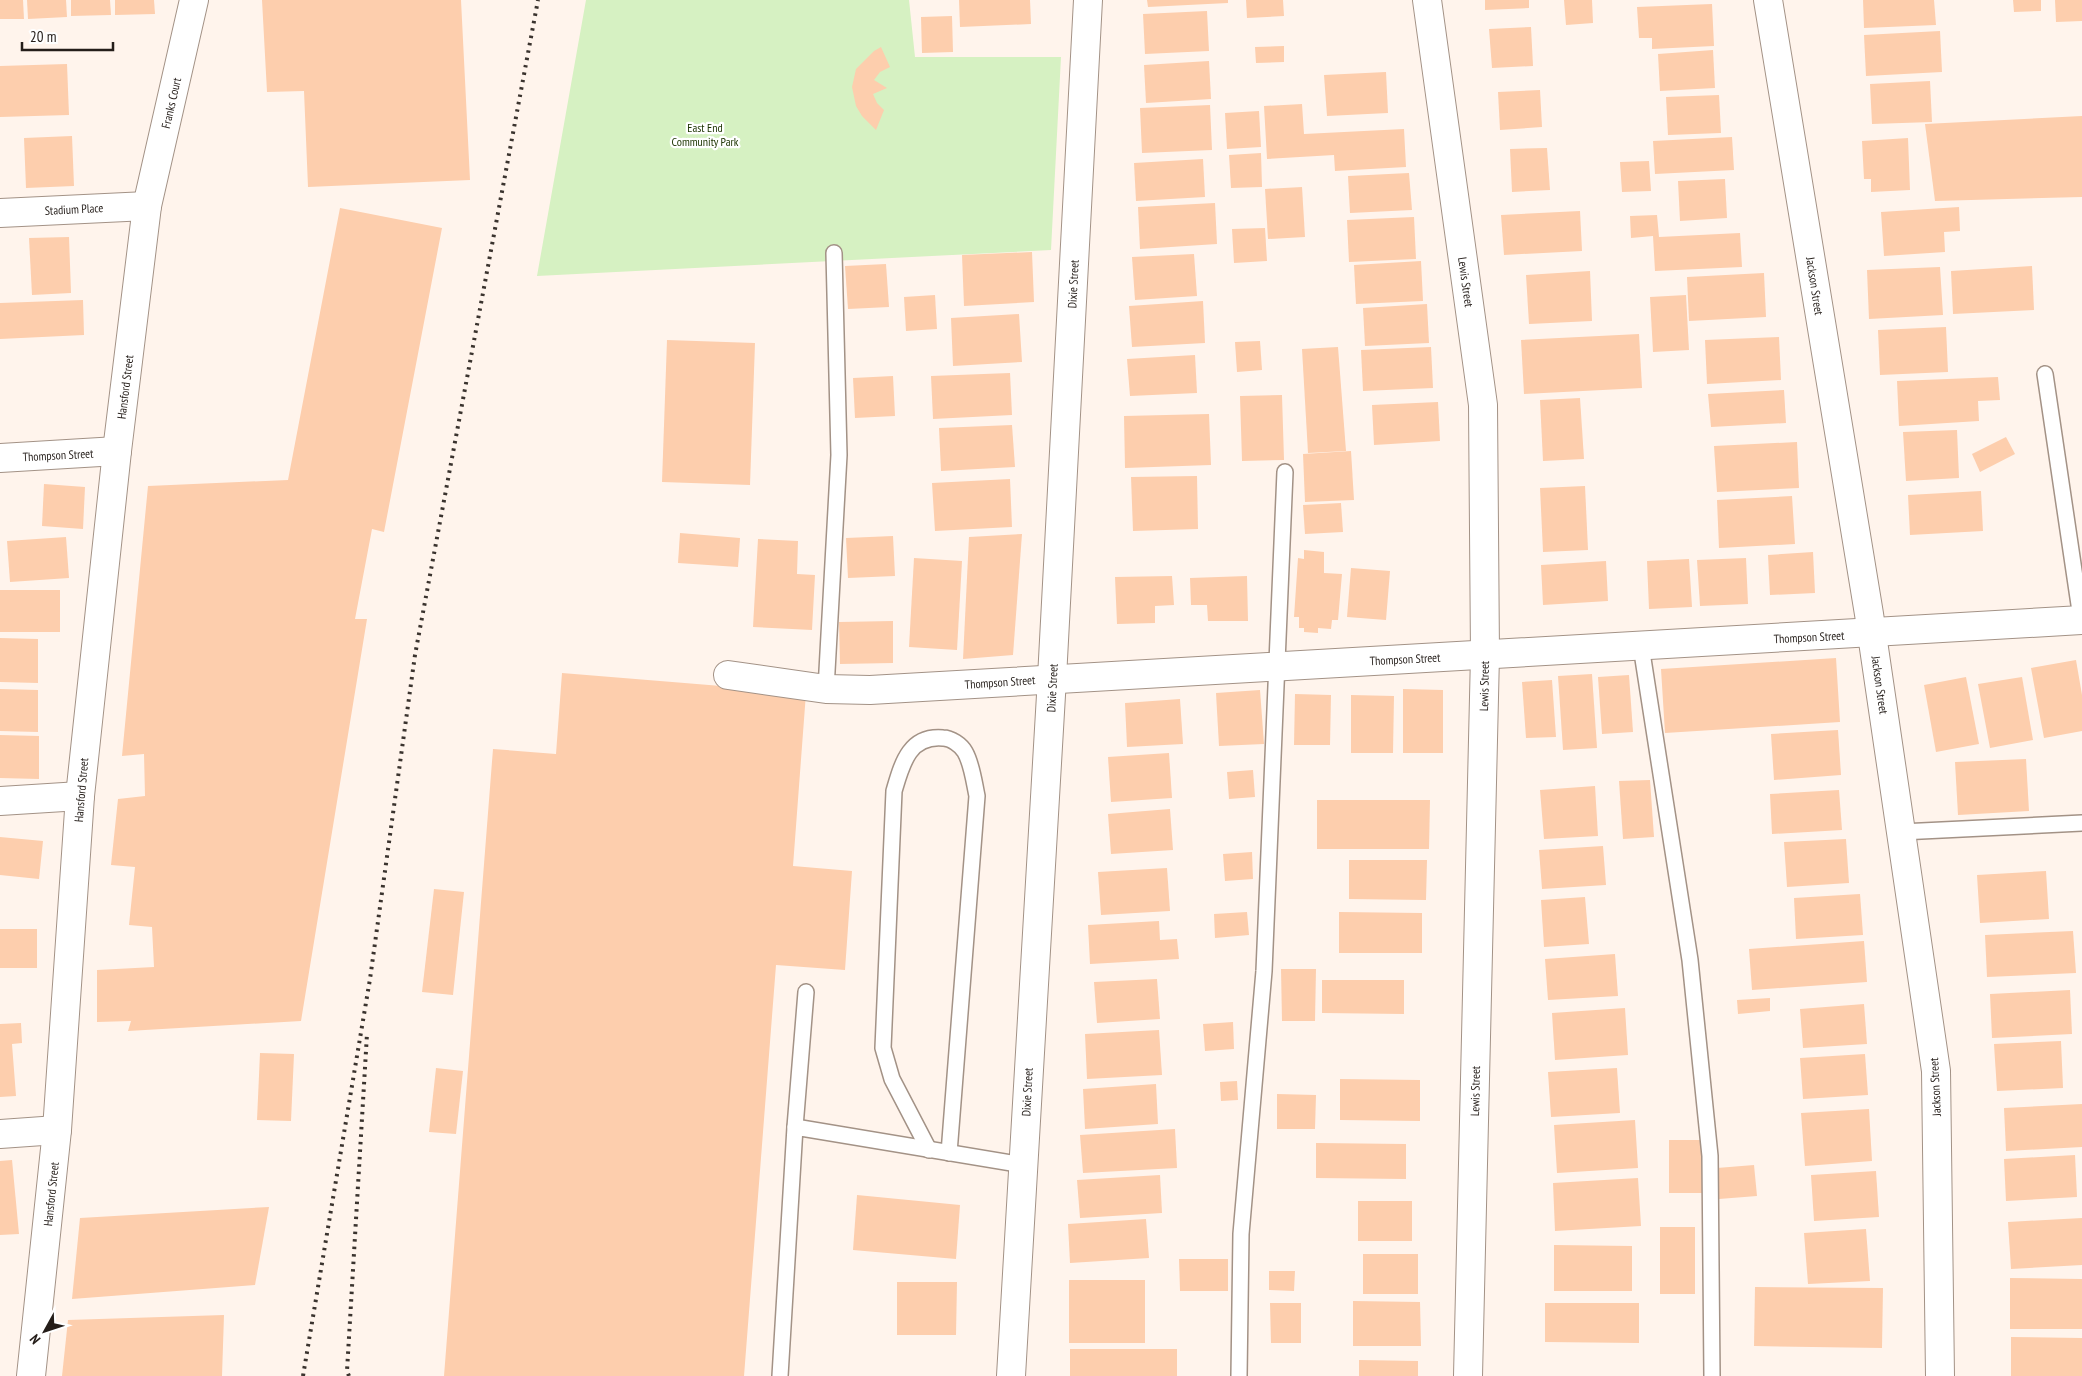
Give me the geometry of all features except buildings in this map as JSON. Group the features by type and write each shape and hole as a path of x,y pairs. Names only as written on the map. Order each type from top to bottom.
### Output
{"street":[{"name":"Franks Court","path":"147,206 194,0"},
{"name":"Dixie Street","path":"1011,1376 1052,678 1088,0"},
{"name":"Lewis Street","path":"1427,0 1483,405 1485,655 1468,1376"},
{"name":"Jackson Street","path":"1768,0 1872,633 1936,1071 1940,1376"},
{"name":"Stadium Place","path":"0,213 147,206"},
{"name":"Hansford Street","path":"31,1376 57,1130 80,796 117,452 147,206"},
{"name":"Thompson Street","path":"0,458 117,452"},
{"name":"Thompson Street","path":"728,676 826,688 870,690 1052,678 2082,621"},
{"path":"0,800 80,796"},
{"path":"0,1134 57,1130"}],"lane":[{"path":"826,688 839,455 834,254"},
{"path":"2045,374 2082,621"},
{"path":"1239,1376 1241,1234 1264,971 1285,472"},
{"path":"1641,646 1690,960 1710,1156 1712,1376"},
{"path":"929,1150 892,1079 883,1048 894,790 903,762 915,744 932,737 949,738 964,750 977,796 949,1153"},
{"path":"1901,832 2082,823"},
{"path":"780,1376 795,1128 806,992"},
{"path":"795,1128 1023,1165"}],"green space":[{"name":"East End Community Park","path":"586,0 909,0 915,57 1061,57 1051,250 537,276"}],"railway":[{"path":"303,1376 370,979 415,655 538,0"},
{"path":"349,1376 347,1371 367,1034"}]}
